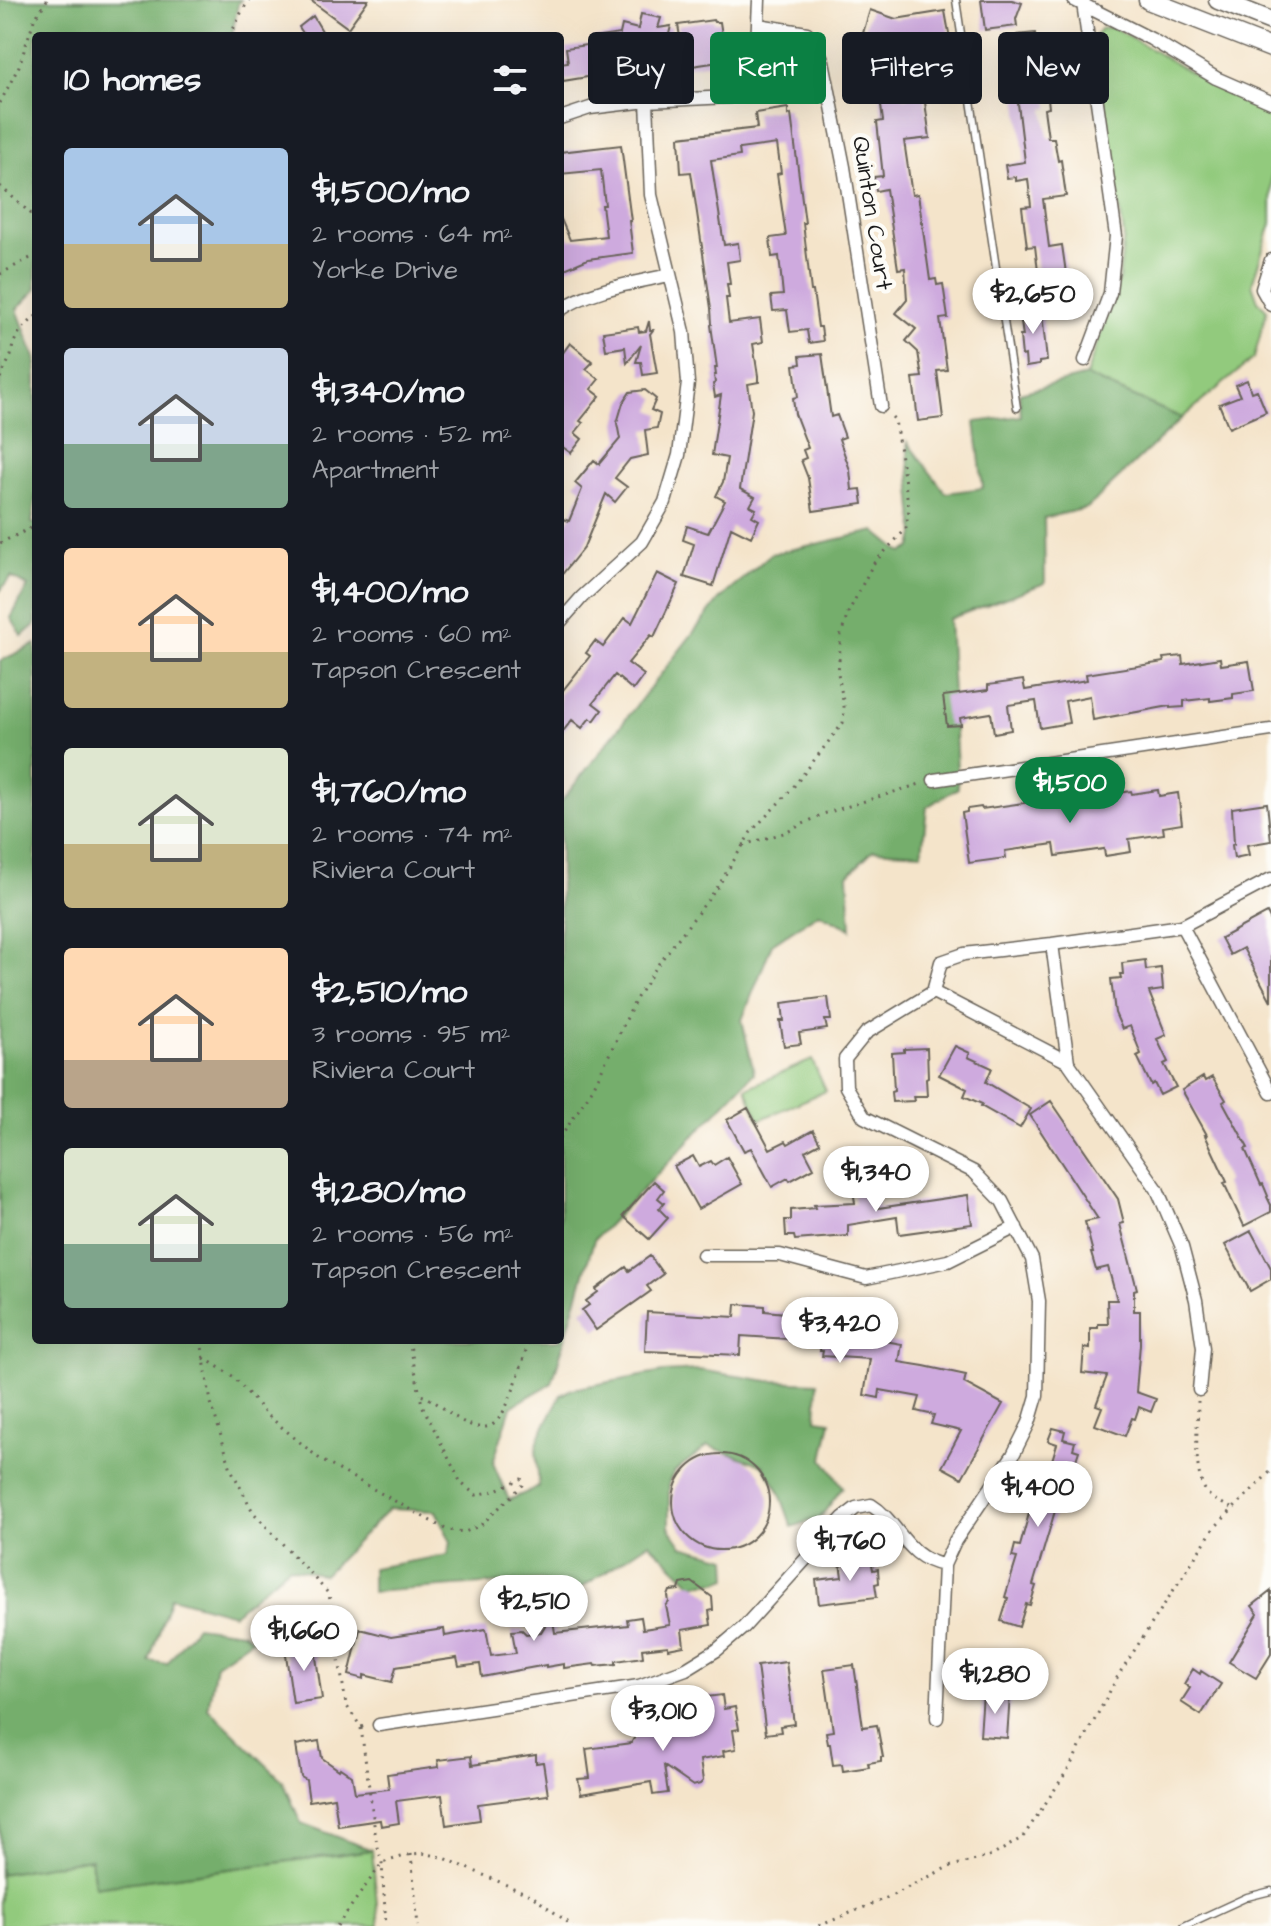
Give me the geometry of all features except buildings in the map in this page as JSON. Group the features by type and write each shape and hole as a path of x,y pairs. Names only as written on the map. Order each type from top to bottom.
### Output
{"main road":[{"path":"1148,0 1271,48"},
{"path":"1218,0 1271,21"}],"street":[{"path":"694,99 729,97 743,89 756,69 759,0"},
{"path":"1079,2 1151,39 1216,78 1271,102"},
{"path":"1079,2 1116,236 1110,293 1085,360"},
{"name":"Quinton Court","path":"758,25 807,33 823,61 844,167 881,406"},
{"path":"564,117 590,108 623,104"},
{"path":"564,617 642,542 665,502 679,455 688,383 684,332 651,195 647,104"},
{"path":"1271,260 1262,289 1271,305"},
{"path":"564,307 609,289 669,275"},
{"path":"934,780 1271,730"},
{"path":"937,1718 944,1565 955,1541 1013,1455 1029,1423 1037,1396 1039,1301 1032,1259 1002,1201 974,1172 864,1117 846,1087 845,1059 866,1033 933,992 941,962 964,954 1182,926 1271,879"},
{"path":"1182,926 1271,1093"},
{"path":"1052,944 1068,1062 1157,1189 1182,1247 1196,1300 1203,1348 1199,1390"},
{"path":"933,992 1068,1062"},
{"path":"703,1255 780,1255 866,1278 948,1261 1016,1227"},
{"path":"379,1725 639,1686 686,1669 717,1650 744,1627 843,1518 856,1508 871,1505 884,1513 905,1543 932,1563 944,1565"}],"lane":[{"path":"956,0 1017,408"},
{"path":"1184,1926 1247,1897 1271,1891"}],"path":[{"path":"0,103 19,66 44,0"},
{"path":"232,32 249,0"},
{"path":"0,186 32,214"},
{"path":"0,274 32,257"},
{"path":"0,378 20,331 32,320"},
{"path":"564,1132 593,1088 636,999 659,963 717,888 751,832 791,790 843,723 844,706 838,673 841,635 848,613 873,564 906,529 909,509 895,420 881,406"},
{"path":"0,543 32,525"},
{"path":"743,845 787,832 823,814 934,780"},
{"path":"202,1344 211,1403 231,1469 253,1512 329,1594 346,1705 361,1727 382,1863 386,1926"},
{"path":"204,1358 234,1377 265,1413 321,1460 447,1530 465,1532 481,1525 524,1481 521,1479 476,1495 461,1483 422,1405 410,1344"},
{"path":"420,1395 430,1397 448,1414 470,1425 486,1427 495,1423 506,1407 528,1344"},
{"path":"1199,1390 1197,1447 1201,1482 1211,1496 1233,1509"},
{"path":"819,1926 889,1897 948,1867 992,1856 1023,1837 1069,1768 1119,1674 1214,1528 1271,1471"},
{"path":"361,1727 379,1725"},
{"path":"337,1926 382,1863 423,1853 442,1857 532,1896 573,1926"},
{"path":"411,1854 418,1926"}],"green space":[{"path":"0,0 241,0 233,32 32,32 32,294 17,309 32,349 32,627 22,636 11,618 28,586 11,577 0,591"},
{"path":"1113,27 1224,92 1271,111 1271,223 1252,284 1258,301 1267,310 1254,358 1182,418 1086,376 1119,280 1124,235 1104,104 1109,104 1109,32 1098,32"},
{"path":"1086,376 1182,418 1087,508 1044,518 1045,583 949,619 958,788 927,807 922,853 873,850 848,875 851,929 819,913 772,944 742,1020 754,1073 594,1240 564,1342 564,798 719,600 771,554 875,531 902,553 912,547 915,534 907,442 946,493 983,488 975,422 1021,416 1019,393"},
{"path":"32,646 32,1344 563,1344 552,1383 511,1407 493,1463 509,1500 539,1487 536,1450 539,1437 561,1395 572,1389 663,1372 699,1370 769,1381 818,1383 816,1419 831,1421 823,1459 843,1487 820,1518 792,1527 779,1491 763,1465 708,1446 675,1471 669,1481 669,1527 682,1546 727,1558 728,1578 717,1582 692,1584 649,1543 572,1594 540,1580 372,1592 372,1568 448,1555 451,1542 436,1511 389,1509 324,1575 289,1567 233,1614 171,1597 149,1661 167,1664 196,1626 242,1632 252,1639 216,1664 208,1708 283,1781 301,1823 372,1850 95,1887 91,1859 0,1874 0,661"},
{"path":"812,1060 826,1091 759,1120 746,1088"},
{"path":"0,1249 95,1887 372,1850 379,1926 0,1926"}]}
